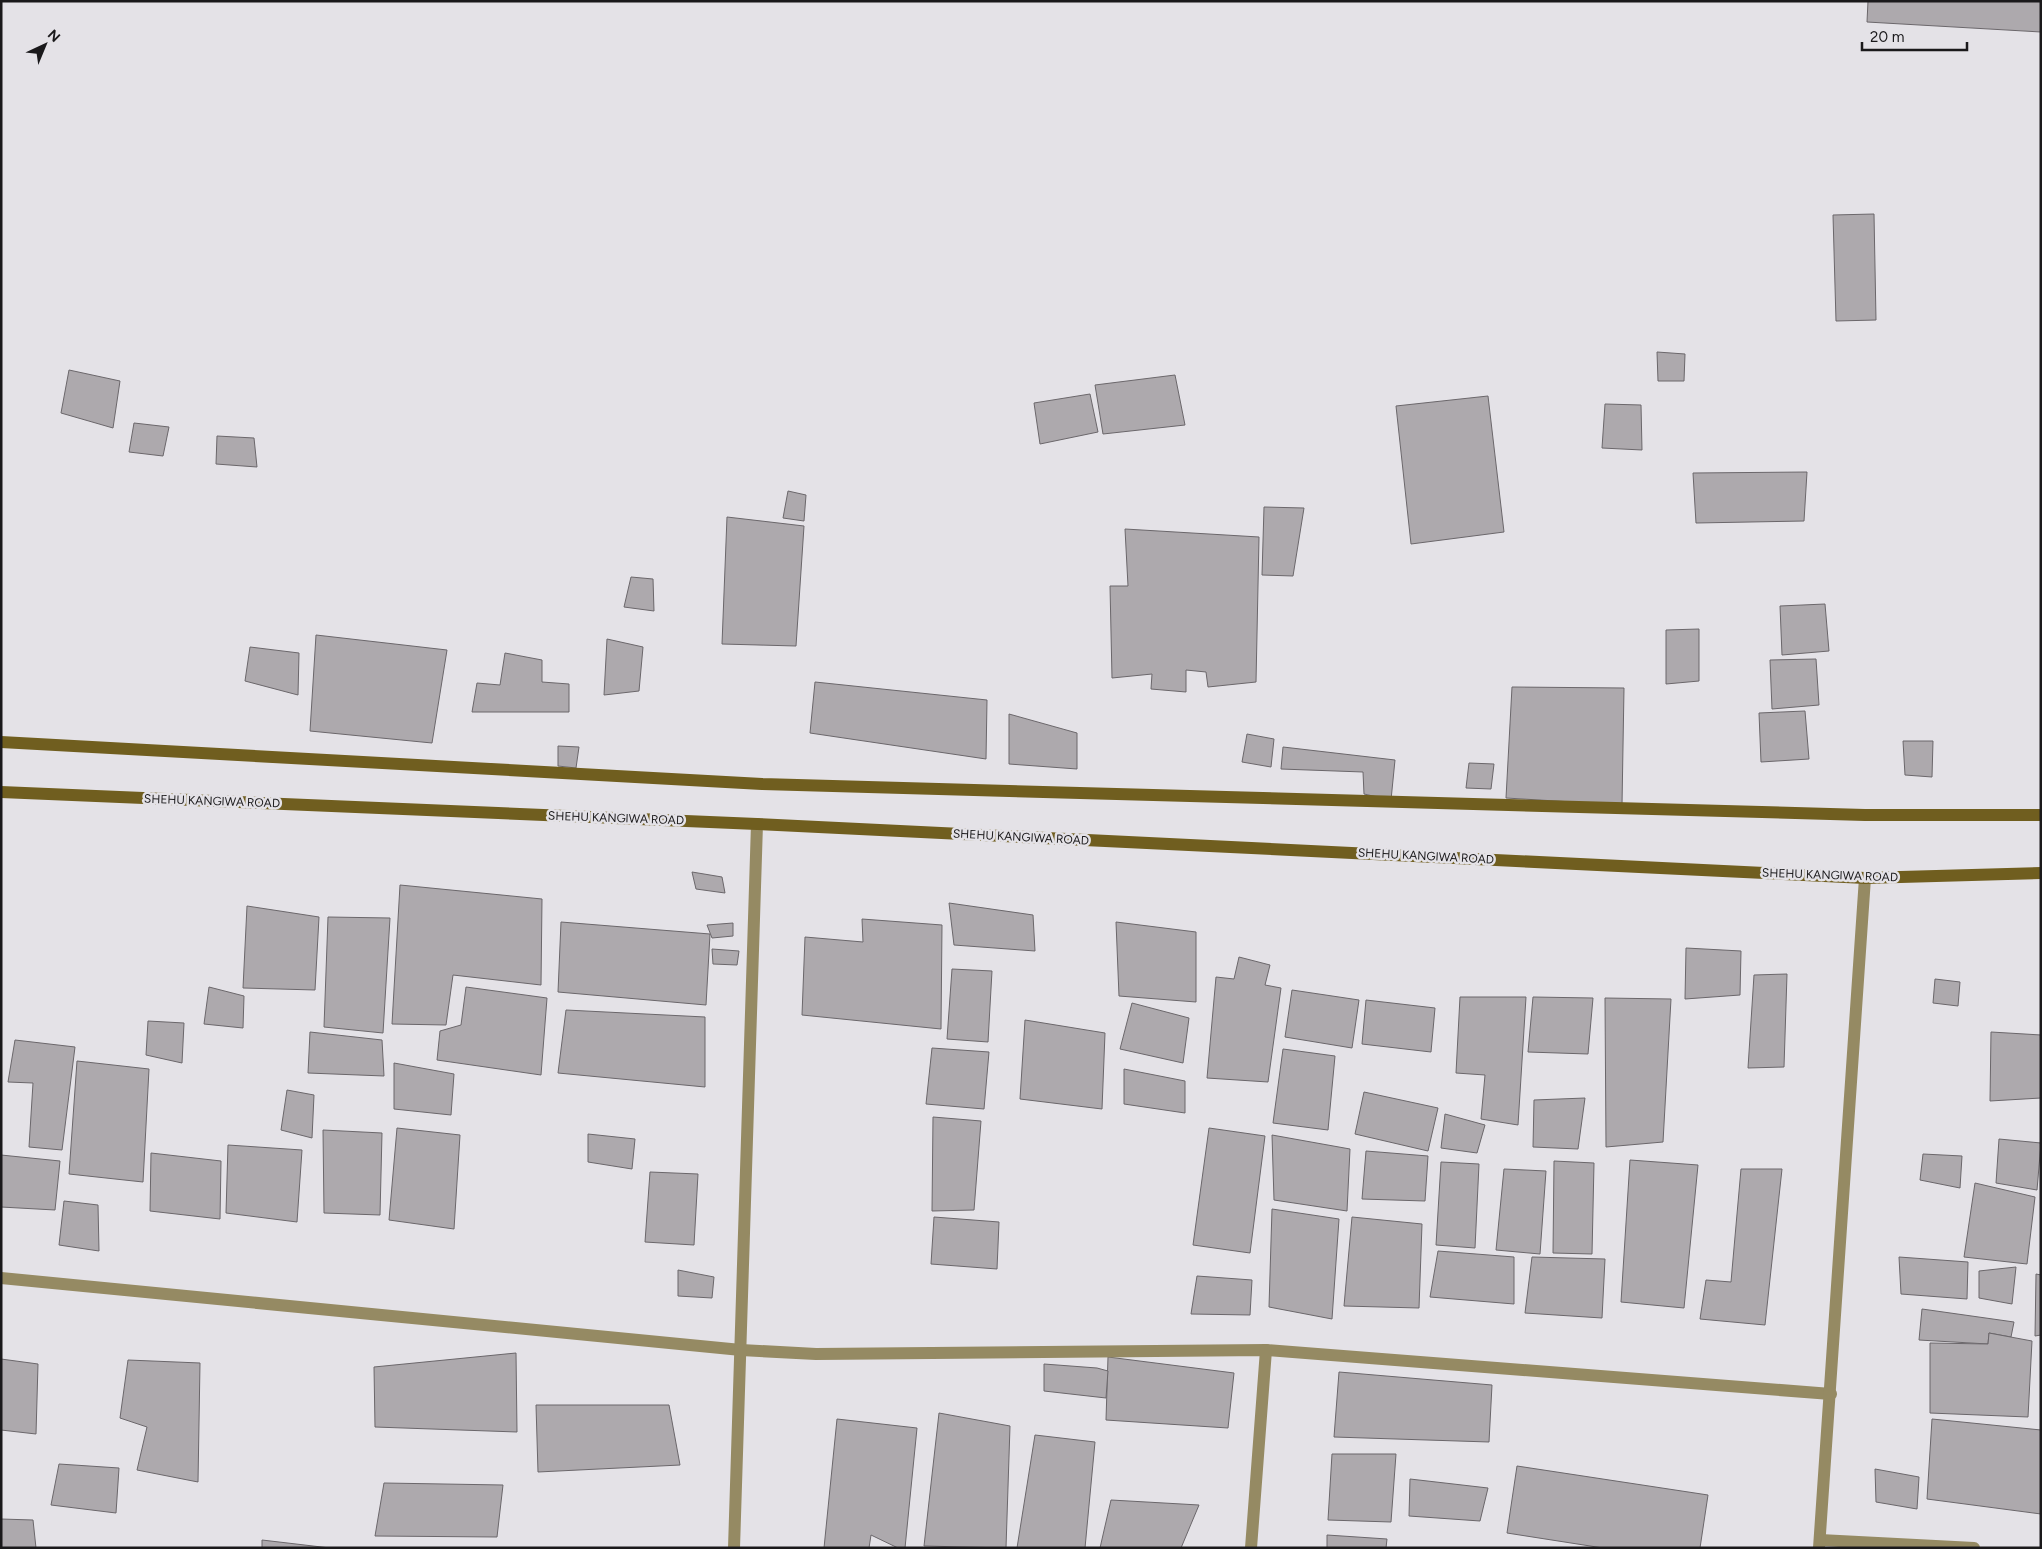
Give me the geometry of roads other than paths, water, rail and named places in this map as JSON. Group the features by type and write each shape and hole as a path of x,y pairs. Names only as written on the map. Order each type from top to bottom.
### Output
{"main road":[{"path":"1,742 762,784 1865,815 2041,815"},
{"name":"SHEHU KANGIWA ROAD","path":"1,792 758,824 1865,878 2041,873"}],"street":[{"path":"734,1548 758,824"},
{"path":"1865,878 1820,1544 1974,1548"},
{"path":"1,1278 741,1350 816,1354 1266,1350 1831,1394"},
{"path":"1251,1548 1266,1350"}]}
